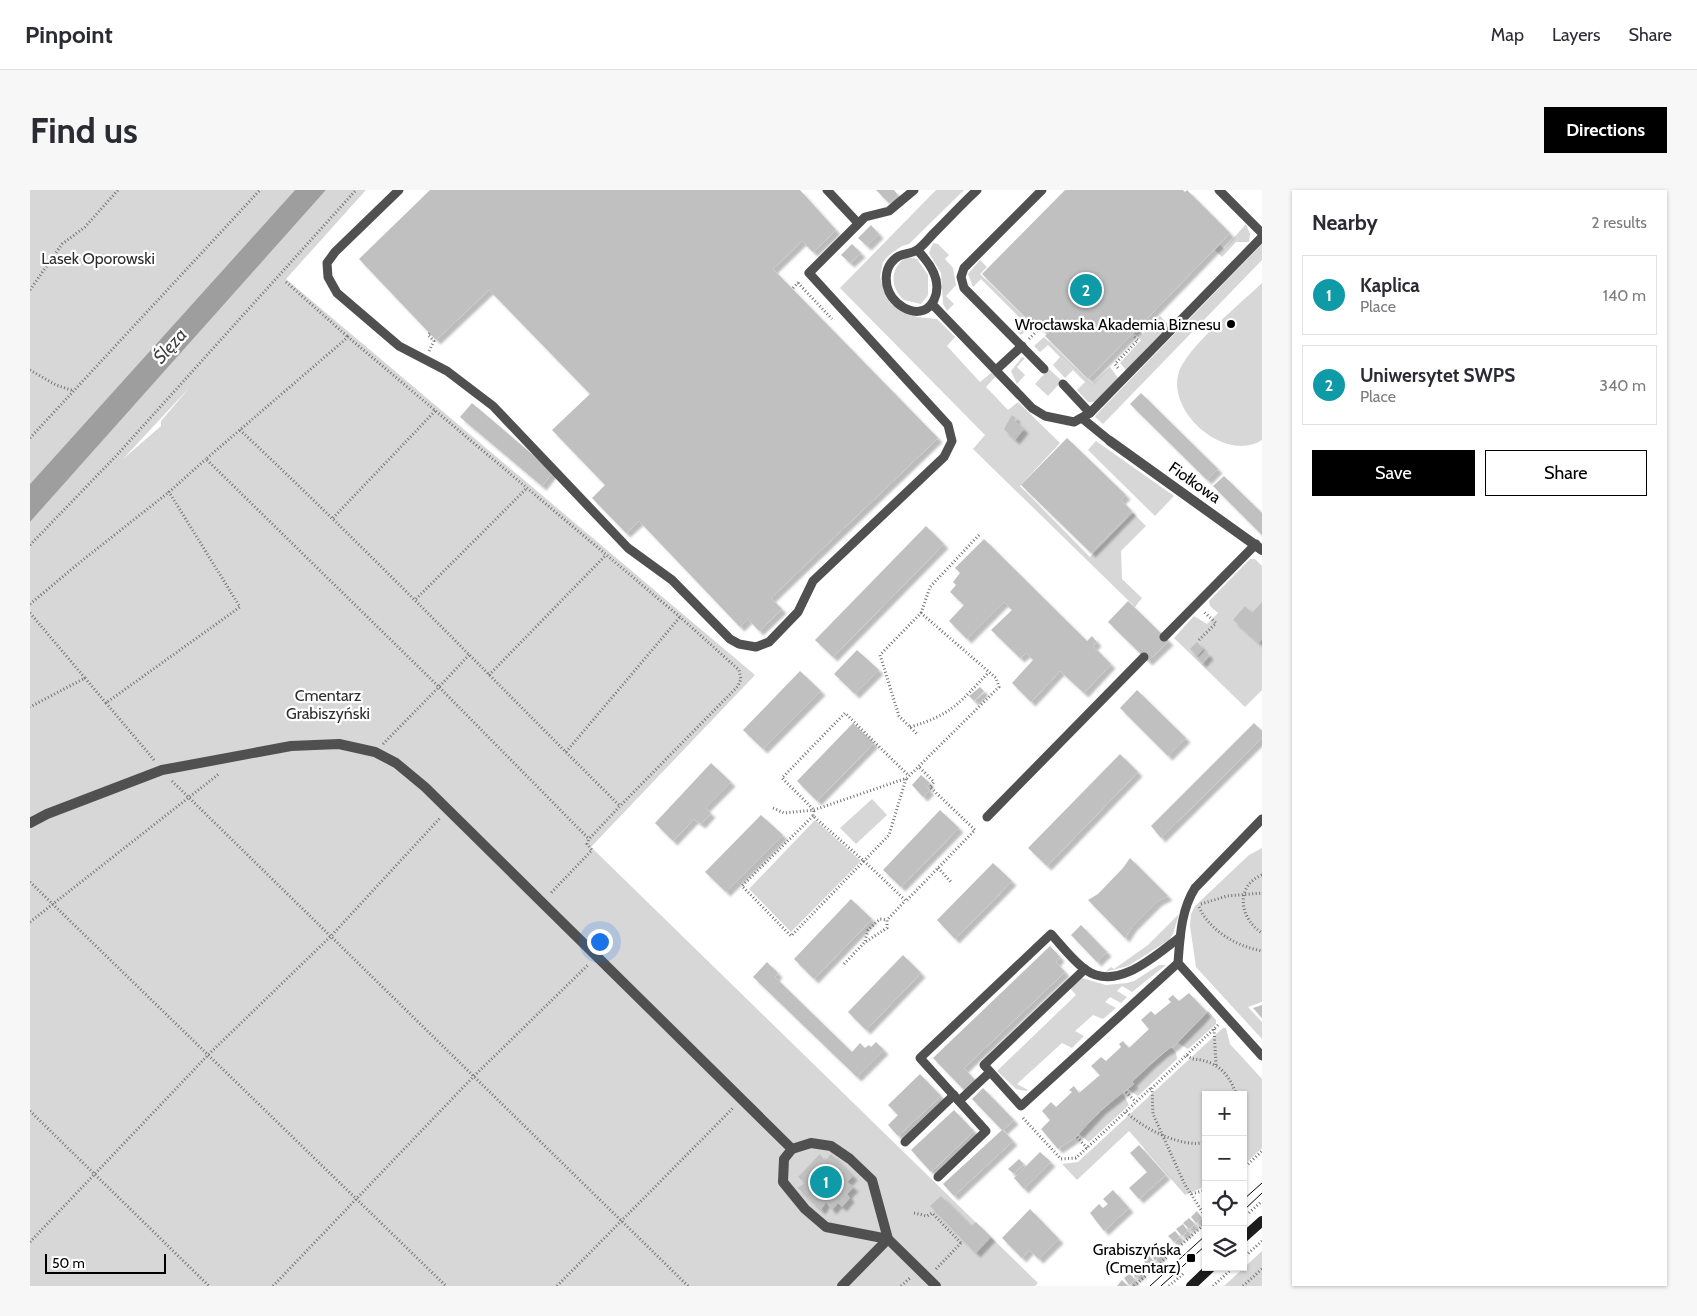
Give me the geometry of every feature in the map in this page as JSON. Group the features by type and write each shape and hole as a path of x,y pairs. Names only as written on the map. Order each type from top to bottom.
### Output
{"main road":[{"path":"1247,1234 1262,1221"},
{"path":"1191,1286 1207,1271"}],"street":[{"name":"Fiołkowa","path":"1110,441 1259,547"},
{"path":"30,822 56,810 162,770 291,746 339,744 375,752 396,763 425,787 792,1149"},
{"path":"888,1239 826,1227 805,1209 783,1182 784,1159 792,1149 811,1143 831,1146 850,1159 872,1180 888,1239 936,1286"},
{"path":"842,1286 888,1239"}],"lane":[{"path":"399,190 335,252 328,263 328,277 337,293 399,346 447,371 493,406 628,548 672,580 730,639 738,644 749,647 769,642 794,618 813,581 944,457 952,441 948,425 809,273 865,217 889,211 914,190"},
{"path":"826,190 858,223"},
{"path":"917,250 927,260 934,272 937,294 932,304 923,311 915,312 907,309 891,297 886,286 887,274 891,263 902,253 917,250 977,190"},
{"path":"1042,190 961,272 964,288 1044,369"},
{"path":"1219,190 1262,233"},
{"path":"932,304 1032,408 1045,416 1074,422 1087,416 1262,237"},
{"path":"996,370 1022,346"},
{"path":"1063,384 1087,416 1110,441"},
{"path":"1164,636 1259,547"},
{"path":"987,817 1144,658"},
{"path":"1084,969 984,1065 1021,1106 1178,963 1184,912 1192,892 1260,826"},
{"path":"938,1177 986,1131 920,1058 1051,934 1084,969 1105,978 1118,976 1134,969 1180,937"},
{"path":"1178,963 1262,1056"},
{"path":"905,1142 990,1072"}],"path":[{"path":"30,290 62,244 85,227 118,190"},
{"path":"30,438 260,190"},
{"path":"30,545 116,456 356,190"},
{"path":"286,282 348,337 680,617 739,670 741,679 738,686 589,839 587,844 592,850 541,903"},
{"path":"430,333 428,335 434,341"},
{"path":"1126,376 1115,364 1138,340 1134,336"},
{"path":"30,604 169,492 348,337"},
{"path":"30,370 56,385 74,390"},
{"path":"333,518 436,410"},
{"path":"240,430 416,599 469,655 620,806"},
{"path":"206,460 438,687 589,839"},
{"path":"416,599 527,488"},
{"path":"106,704 240,607 169,492"},
{"path":"918,735 899,716 880,655 921,613 930,588 979,535"},
{"path":"489,675 606,555"},
{"path":"1196,604 1216,623 1199,640"},
{"path":"814,810 813,816 742,886 790,936 889,835 908,777 999,687 996,678 921,613"},
{"path":"30,614 188,799 331,936 688,1286"},
{"path":"566,752 680,617"},
{"path":"375,752 469,655"},
{"path":"910,727 932,721 951,711 989,672"},
{"path":"30,707 85,678"},
{"path":"814,810 782,778 845,714 908,777"},
{"path":"844,964 864,943 887,928 887,920 975,830 930,787 934,782 918,766"},
{"path":"30,922 223,770"},
{"path":"773,808 784,814 814,810 908,777"},
{"path":"30,1242 208,1055 331,936 448,809"},
{"path":"813,816 864,861 905,901"},
{"path":"938,868 952,883"},
{"path":"1262,875 1247,884 1244,894 1246,915 1253,926 1262,932"},
{"path":"30,882 446,1286"},
{"path":"1192,892 1207,922 1226,937 1262,950"},
{"path":"1198,905 1227,896 1262,893"},
{"path":"864,943 868,930 880,919 887,920"},
{"path":"273,1286 474,1077 596,956"},
{"path":"1021,1106 1020,1114 1061,1159 1076,1158 1226,1017"},
{"path":"1214,1029 1216,1065"},
{"path":"1187,1055 1191,1059 1216,1065 1228,1076 1234,1091"},
{"path":"1152,1088 1152,1114 1191,1194 1202,1212"},
{"path":"1126,1092 1136,1102"},
{"path":"557,1286 621,1219 742,1099"},
{"path":"30,1111 210,1286"},
{"path":"1126,1112 1133,1120 1187,1144 1202,1142"},
{"path":"1076,1137 1087,1148"},
{"path":"1247,1165 1262,1151"},
{"path":"1191,1194 1202,1191"},
{"path":"1247,1214 1262,1201"},
{"path":"914,1213 923,1216 932,1213 962,1242 927,1278"},
{"path":"1134,1286 1202,1226"},
{"path":"1247,1254 1262,1241"},
{"path":"1243,1286 1262,1268"},
{"path":"1213,1286 1230,1271"}],"green space":[{"name":"Lasek Oporowski","path":"30,190 295,190 30,484"},
{"name":"Cmentarz Grabiszyński","path":"326,190 366,190 286,279 755,675 591,847 1038,1283 1035,1286 30,1286 30,522","holes":["190,387 161,421 161,426 123,459"]},
{"path":"936,190 964,190 909,244 902,246 889,255 883,262 880,277 886,297 892,305 917,317 937,319 955,337 947,346 980,382 991,373 996,376 986,387 1008,410 1018,402 1060,443 1020,486 1090,557 1133,513 1146,526 1121,551 1122,579 1142,598 1135,607 973,449 985,435 840,288"},
{"path":"1246,224 1250,234 1249,242 1236,242 1222,257 1215,250 1220,245 1224,249"},
{"path":"933,243 938,244 949,255 945,259 953,268 956,285 946,296 954,304 947,311 943,304 941,273 929,253"},
{"path":"1262,244 1262,260 1103,424 1095,417 1096,415"},
{"path":"907,257 917,259 928,275 928,295 921,304 904,300 899,295 894,283 897,266"},
{"path":"980,260 987,267 980,274 1032,325 1021,335 1016,330 1024,322 981,279 973,287 968,274"},
{"name":"Wrocławska Akademia Biznesu","path":"1262,283 1262,440 1247,446 1231,445 1215,439 1201,429 1189,416 1180,401 1177,385 1180,369 1194,348 1205,336"},
{"path":"1160,316 1169,325 1126,370 1120,363 1141,340 1134,333 1138,329 1143,334"},
{"path":"1044,337 1092,384 1110,367 1118,378 1095,402 1088,402 1077,390 1085,382 1073,370 1065,378 1053,365 1060,357 1048,345 1040,352 1034,346"},
{"path":"1022,357 1025,358 1017,367 1025,375 1017,384 1011,371"},
{"path":"1049,369 1062,381 1048,396 1035,384"},
{"path":"1096,441 1174,496 1155,516 1088,450"},
{"path":"1250,559 1255,559 1262,566 1262,690 1245,707 1174,638 1194,616 1207,624 1218,613 1210,606 1209,601"},
{"path":"872,799 887,815 856,844 840,828"},
{"path":"815,820 861,861 791,932 749,889"},
{"path":"1262,848 1262,1002 1248,1007 1262,1022 1262,1039 1196,967 1190,926 1191,914 1195,906 1249,855"},
{"path":"1179,914 1173,934 1169,940 1128,966 1105,972 1111,967 1114,969 1148,945"},
{"path":"1159,965 1166,965 1132,992 1122,986 1117,991 1127,997 1121,1003 1110,997 1105,1002 1116,1008 1103,1019 1093,1015 1075,1031 1084,1036 1072,1048 1062,1043 1017,1084 1028,1090 1016,1089 997,1071 1076,995 1069,987 1082,978 1106,985 1127,983 1134,981"},
{"path":"1208,1011 1216,1020 1216,1024 1188,1049 1178,1043"},
{"path":"1223,1028 1226,1028 1230,1044 1262,1079 1262,1148 1247,1162 1247,1091 1202,1091 1202,1188 1185,1195 1129,1131 1077,1180 1062,1164 1078,1162"},
{"path":"1171,1047 1176,1053 1177,1059 1138,1096 1128,1089 1134,1084 1132,1082"},
{"path":"1122,1092 1129,1105 1089,1142 1079,1134 1083,1128"},
{"path":"1262,1251 1262,1286 1224,1286 1240,1271 1247,1271 1247,1265"}],"water":[{"name":"Ślęza","path":"295,190 326,190 30,522 30,484"}],"building":[{"path":"430,190 800,190 836,230 813,252 802,241 773,269 938,438 771,598 782,609 759,631 748,619 740,627 639,521 626,533 592,498 605,485 552,430 590,394 489,290 436,340 359,259"},
{"path":"876,190 894,190 898,195 889,203"},
{"path":"1065,190 1183,190 1185,192 1187,190 1230,233 1088,379 1045,336 1047,334 1034,322 1032,324 982,274"},
{"path":"871,225 879,234 867,246 858,238"},
{"path":"852,244 861,253 850,263 841,255"},
{"path":"1141,393 1218,469 1207,480 1130,404"},
{"path":"472,403 553,472 542,486 460,417"},
{"path":"1012,415 1016,418 1014,420 1024,429 1015,440 1004,429"},
{"path":"1067,438 1126,495 1121,500 1132,511 1091,553 1021,485"},
{"path":"1224,476 1262,513 1262,535 1213,486"},
{"path":"926,526 944,544 833,657 815,640"},
{"path":"984,539 1087,641 1092,636 1097,642 1093,646 1111,664 1084,693 1060,671 1031,702 1012,683 1033,660 1026,653 1020,658 991,630 1012,610 1004,602 967,639 949,621 964,605 950,592 956,585 953,582 960,573 955,568"},
{"path":"1128,601 1169,641 1148,661 1108,622"},
{"path":"1262,602 1262,639 1259,643 1233,620 1245,606 1252,613"},
{"path":"1197,642 1203,649 1197,656 1190,649"},
{"path":"857,650 879,670 855,694 834,674"},
{"path":"1205,651 1209,655 1202,663 1198,659"},
{"path":"800,671 821,691 763,749 743,730"},
{"path":"980,687 984,691 974,701 969,696"},
{"path":"1137,690 1186,738 1168,756 1120,708"},
{"path":"853,723 874,743 817,801 797,781"},
{"path":"1254,723 1262,731 1262,738 1161,838 1151,826"},
{"path":"1120,754 1138,772 1047,866 1028,848"},
{"path":"711,763 731,782 705,808 711,813 701,824 694,819 673,841 655,823"},
{"path":"921,775 930,783 926,787 930,790 923,797 912,785"},
{"path":"940,810 959,828 901,887 883,870"},
{"path":"761,815 783,835 726,892 705,872"},
{"path":"1130,858 1168,896 1158,901 1132,927 1125,938 1088,900 1098,894"},
{"path":"993,863 1012,881 955,939 937,920"},
{"path":"851,899 872,919 814,979 794,959"},
{"path":"1081,925 1107,952 1097,962 1071,935"},
{"path":"1050,946 1060,957 1056,962 1065,972 964,1068 975,1080 964,1090 933,1058"},
{"path":"903,955 921,973 866,1030 848,1012"},
{"path":"767,962 778,973 775,977 852,1052 860,1043 865,1048 869,1045 871,1047 876,1042 884,1050 857,1077 753,977"},
{"path":"1189,993 1207,1012 1174,1046 1150,1064 1132,1082 1134,1084 1101,1110 1076,1137 1058,1149 1041,1129 1050,1120 1042,1111 1051,1102 1056,1107 1072,1092 1069,1090 1074,1086 1079,1093 1100,1075 1091,1066 1101,1057 1106,1061 1121,1047 1119,1044 1123,1041 1129,1048 1149,1029 1141,1020 1151,1011 1155,1015 1171,1002 1168,999 1173,995 1179,1001"},
{"path":"1262,1005 1262,1018 1253,1008"},
{"path":"920,1074 941,1096 898,1136 888,1125 898,1115 888,1105"},
{"path":"983,1088 1014,1120 1003,1130 1013,1141 954,1196 943,1184 1002,1130 972,1099"},
{"path":"954,1110 974,1131 931,1172 911,1150"},
{"path":"1139,1145 1166,1175 1139,1199 1129,1188 1147,1172 1130,1153"},
{"path":"1040,1152 1051,1162 1024,1189 1014,1178"},
{"path":"820,1154 825,1161 831,1154 853,1176 847,1182 854,1187 847,1194 850,1198 842,1207 838,1203 832,1210 826,1202 821,1210 798,1188 805,1183 798,1177"},
{"path":"1019,1159 1024,1164 1014,1174 1008,1169"},
{"path":"1113,1190 1129,1208 1104,1231 1090,1213 1099,1204 1103,1208 1108,1204 1103,1199"},
{"path":"941,1196 971,1226 976,1222 991,1237 976,1253 930,1206"},
{"path":"1030,1209 1059,1239 1039,1259 1029,1250 1022,1258 1002,1238"},
{"path":"1197,1211 1202,1218 1196,1223 1191,1217"},
{"path":"1189,1218 1195,1224 1189,1229 1183,1223"},
{"path":"1183,1224 1188,1231 1182,1236 1176,1229"},
{"path":"1175,1231 1180,1237 1174,1242 1168,1236"},
{"path":"1156,1248 1162,1255 1155,1260 1150,1254"},
{"path":"1149,1255 1154,1262 1148,1267 1143,1260"},
{"path":"1137,1266 1142,1273 1136,1278 1131,1272"},
{"path":"1130,1273 1135,1280 1129,1285 1124,1278"},
{"path":"1122,1280 1128,1286 1117,1286"}],"tram line":[{"path":"1247,1196 1262,1183"},
{"path":"1247,1207 1262,1193"},
{"path":"1150,1286 1202,1239"},
{"path":"1161,1286 1202,1249"}],"place":[{"name":"Uniwersytet SWPS","path":"1086,290"},
{"name":"Wrocławska Akademia Biznesu","path":"1231,324"},
{"name":"Kaplica","path":"826,1182"},
{"name":"Grabiszyńska (Cmentarz)","path":"1191,1258"}]}
